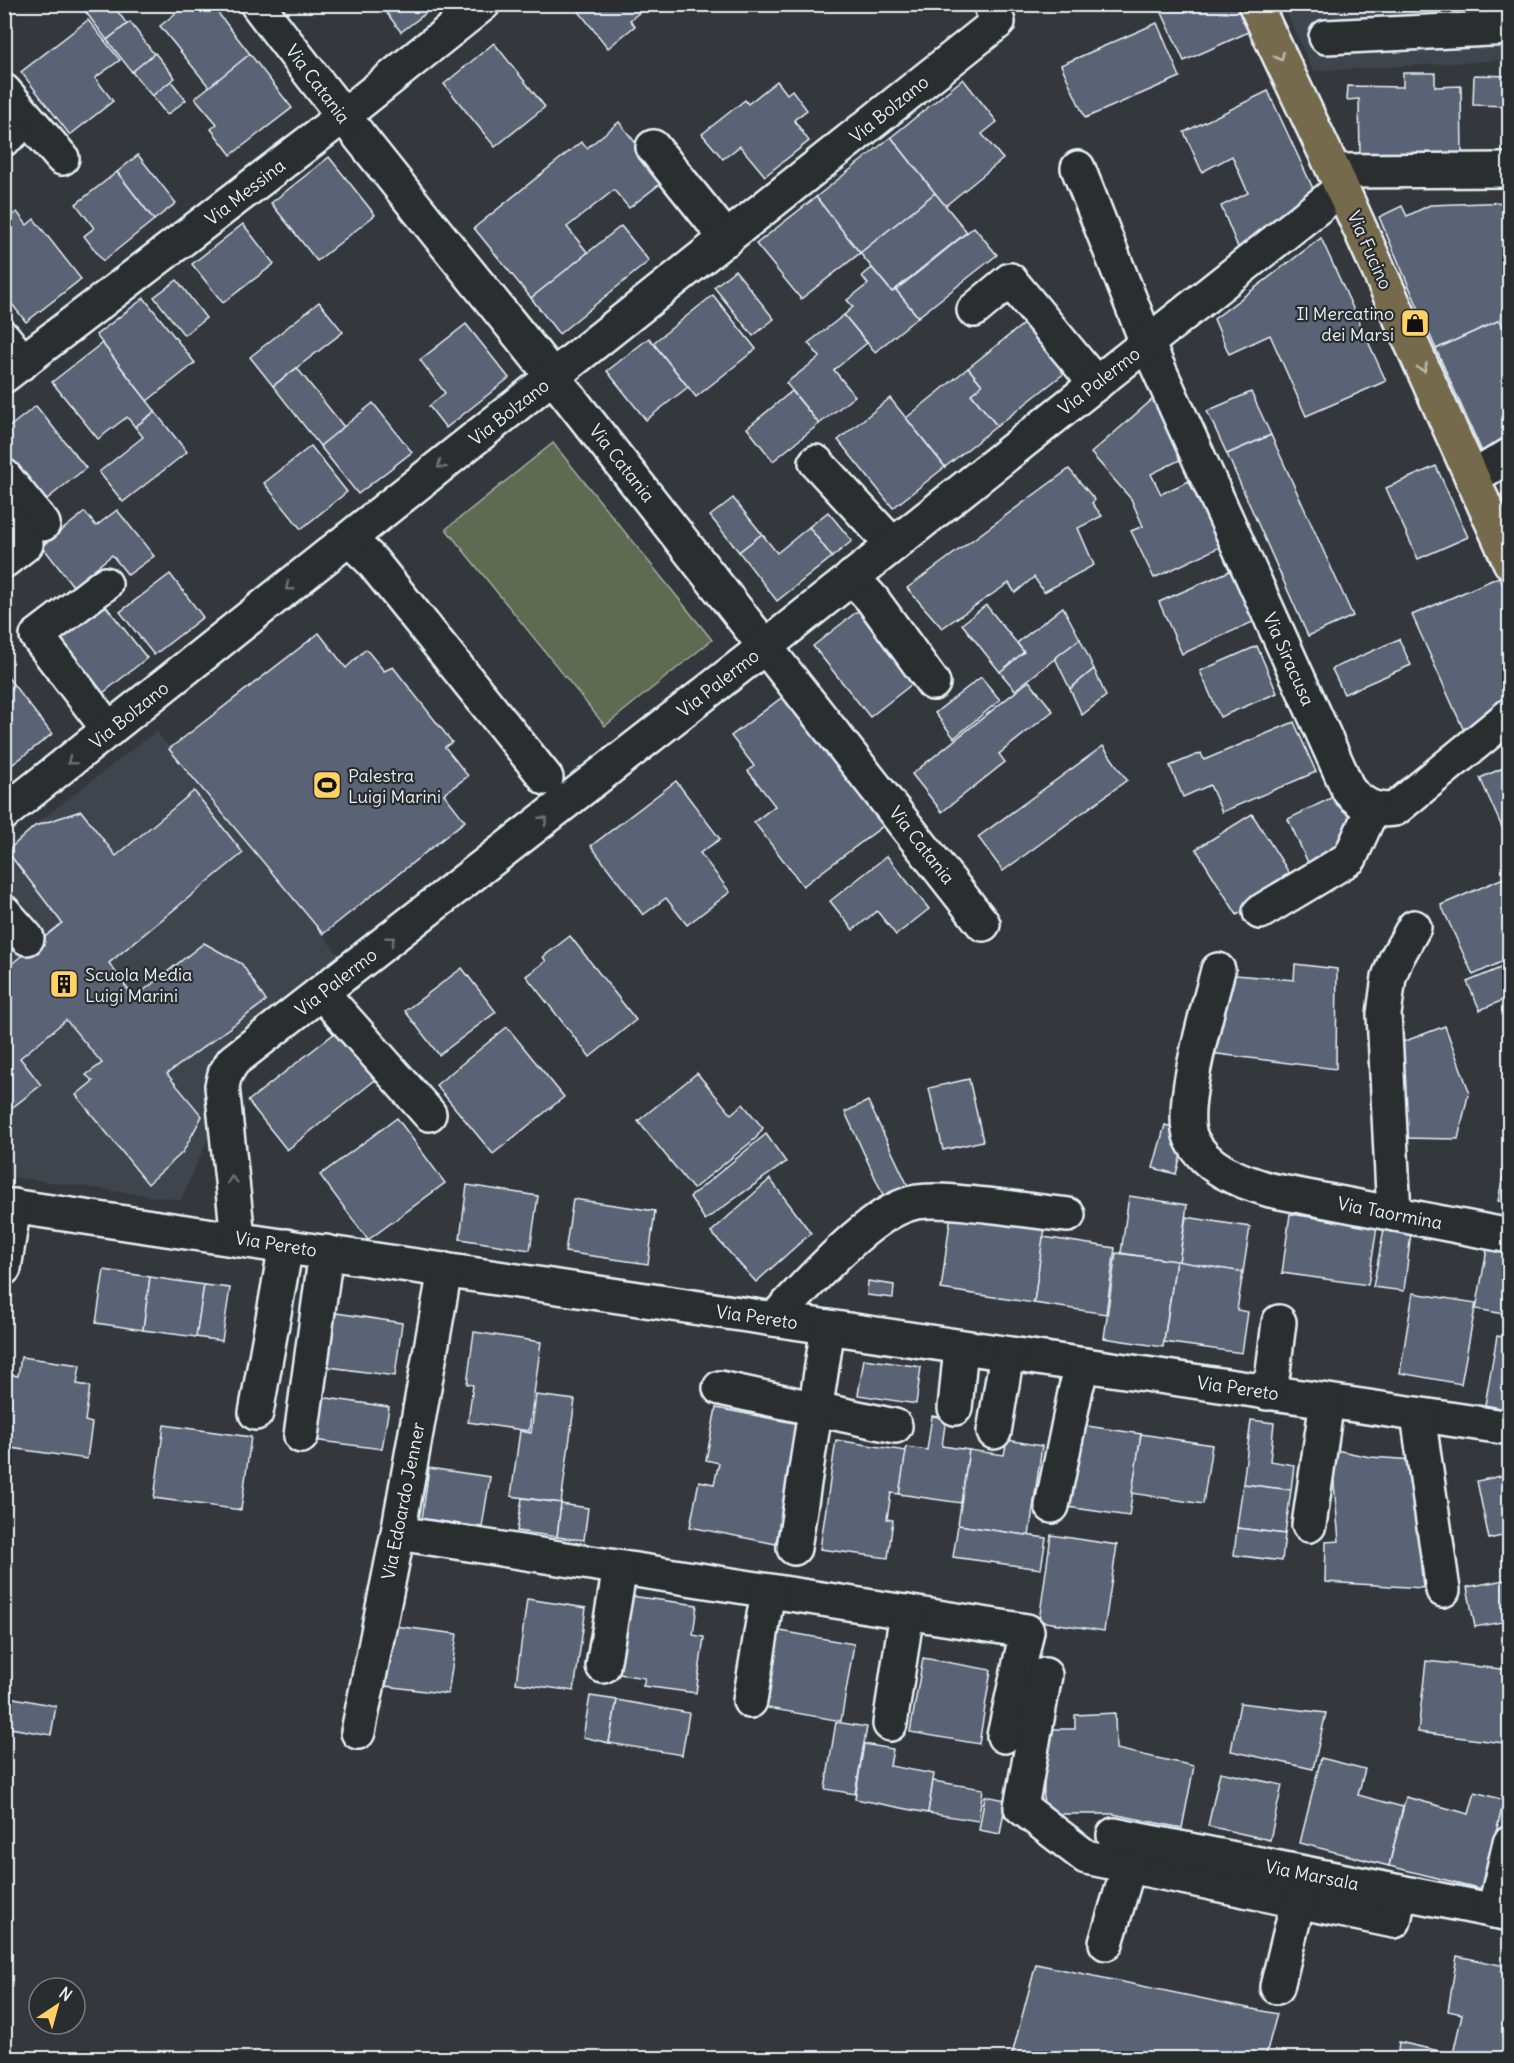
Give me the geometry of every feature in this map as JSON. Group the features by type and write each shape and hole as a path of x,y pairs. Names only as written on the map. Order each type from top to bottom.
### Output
{"main road":[{"name":"Via Fucino","path":"1255,4 1338,179 1509,562"}],"street":[{"name":"Via Catania","path":"257,4 342,117 766,645 983,924"},
{"name":"Via Messina","path":"11,359 342,117 483,4"},
{"name":"Via Bolzano","path":"4,813 998,22 990,4"},
{"path":"1326,37 1509,28"},
{"path":"4,91 62,158"},
{"path":"4,122 13,132 4,139"},
{"path":"653,147 727,239"},
{"name":"Via Siracusa","path":"1078,168 1147,343 1340,774 1349,791 1360,802 1372,809"},
{"path":"1338,179 1509,170"},
{"name":"Via Palermo","path":"238,1238 222,1086 225,1074 233,1061 1096,384 1338,179"},
{"path":"974,309 1010,280 1096,384"},
{"path":"1472,478 1509,455"},
{"path":"816,462 892,545"},
{"path":"4,476 42,524"},
{"path":"4,515 27,544 4,561"},
{"path":"349,539 371,560 546,778"},
{"path":"852,577 872,599 933,683"},
{"path":"105,584 37,636 109,730"},
{"path":"1260,912 1350,858 1372,809 1383,811 1395,809 1509,715"},
{"path":"4,912 27,938"},
{"path":"1394,1214 1384,1014 1389,977 1414,927"},
{"name":"Via Taormina","path":"1218,970 1188,1099 1188,1126 1191,1138 1208,1161 1235,1178 1270,1190 1509,1236"},
{"path":"322,993 429,1114"},
{"path":"774,1319 861,1233 878,1219 903,1206 917,1202 952,1201 1068,1215"},
{"path":"4,1268 9,1206"},
{"name":"Via Pereto","path":"9,1206 238,1238 1509,1428"},
{"path":"256,1413 286,1246"},
{"path":"301,1436 326,1252"},
{"name":"Via Edoardo Jenner","path":"358,1732 398,1533 445,1270"},
{"path":"1268,1393 1279,1322"},
{"path":"794,1548 828,1327"},
{"path":"955,1408 961,1347"},
{"path":"994,1432 1007,1354"},
{"path":"1052,1506 1076,1388 1083,1365"},
{"path":"720,1388 895,1426"},
{"path":"1309,1525 1327,1401"},
{"path":"1418,1415 1443,1590"},
{"path":"398,1533 1027,1631 1004,1736"},
{"path":"594,1662 610,1566"},
{"path":"750,1701 768,1591"},
{"path":"890,1724 907,1612"},
{"path":"1045,1676 1021,1808 1086,1857 1394,1921 1400,1892"},
{"name":"Via Marsala","path":"1114,1835 1502,1912"},
{"path":"1502,1912 1509,1843"},
{"path":"1106,1943 1129,1866"},
{"path":"1277,1987 1298,1901"}],"shaded area":[{"path":"1283,5 1509,5 1509,60 1313,71"},
{"path":"156,731 344,961 206,1067 209,1136 181,1200 5,1176 5,848"}],"green space":[{"path":"553,443 712,640 605,726 446,529"}],"building":[{"path":"92,4 112,4 127,24 107,40 85,11"},
{"path":"187,4 211,4 250,54 209,87 160,26"},
{"path":"380,4 420,4 426,13 401,32"},
{"path":"573,4 650,4 630,20 635,26 608,48"},
{"path":"1158,4 1242,4 1253,30 1184,61"},
{"path":"88,20 120,60 95,78 113,101 70,135 21,72"},
{"path":"130,22 154,54 132,72 107,40"},
{"path":"1157,23 1180,77 1085,118 1061,65"},
{"path":"494,43 545,107 495,147 444,84"},
{"path":"155,53 175,78 152,96 132,72"},
{"path":"250,54 292,108 231,155 211,129 217,124 195,98"},
{"path":"1403,73 1435,73 1435,87 1461,86 1462,154 1360,154 1359,99 1347,100 1348,86 1403,87"},
{"path":"1474,75 1510,76 1510,106 1473,105"},
{"path":"963,79 997,122 982,134 1003,159 945,206 891,137"},
{"path":"171,81 186,100 167,115 152,96"},
{"path":"777,81 787,94 792,90 807,110 794,120 809,141 765,176 740,146 723,159 702,134 745,100 748,104"},
{"path":"1268,91 1316,195 1240,252 1221,206 1248,193 1232,156 1202,172 1184,132"},
{"path":"619,122 665,180 629,208 614,190 567,227 588,253 531,298 474,228 581,142 587,148"},
{"path":"891,137 935,193 860,253 816,197"},
{"path":"138,155 176,203 154,220 117,172"},
{"path":"329,157 375,215 317,261 271,203"},
{"path":"117,172 154,220 103,261 84,236 94,228 76,204"},
{"path":"935,193 967,232 892,292 860,253"},
{"path":"816,197 860,253 801,299 756,244"},
{"path":"1510,202 1510,308 1502,309 1500,320 1436,349 1379,217 1402,206 1407,216 1430,205"},
{"path":"17,212 27,225 34,219 81,279 26,322 4,294 4,221"},
{"path":"243,224 274,264 223,303 192,264"},
{"path":"621,226 649,261 559,334 531,298"},
{"path":"974,227 997,255 918,317 896,290"},
{"path":"1321,238 1386,381 1306,416 1270,335 1229,354 1214,319"},
{"path":"872,268 892,292 896,290 918,317 875,352 844,315 853,307 847,300 868,284 862,276"},
{"path":"735,270 774,319 753,336 714,287"},
{"path":"177,280 206,318 184,335 154,297"},
{"path":"713,295 756,349 696,397 653,343"},
{"path":"144,298 195,363 147,401 96,335"},
{"path":"319,302 343,332 273,386 250,357"},
{"path":"844,315 867,343 834,370 855,396 819,424 786,383 820,357 808,343"},
{"path":"1500,320 1510,341 1510,442 1483,454 1436,349"},
{"path":"1026,322 1066,372 997,426 971,394 982,385 968,368"},
{"path":"466,324 509,378 446,428 429,406 445,393 420,360"},
{"path":"649,338 688,387 646,420 607,371"},
{"path":"102,343 155,411 135,427 127,417 98,439 52,382"},
{"path":"297,368 344,427 320,446 273,386"},
{"path":"968,368 982,385 971,394 997,426 945,467 906,418"},
{"path":"792,391 819,424 773,461 747,428"},
{"path":"1251,392 1271,435 1227,454 1207,411"},
{"path":"890,398 945,467 893,508 838,440"},
{"path":"1153,399 1182,459 1151,474 1161,494 1189,481 1220,547 1154,578 1131,531 1143,526 1131,499 1091,453"},
{"path":"373,403 412,452 358,494 320,446"},
{"path":"36,406 86,468 42,503 4,455 4,431"},
{"path":"155,412 187,452 123,502 99,472 143,437 135,427"},
{"path":"1271,435 1353,616 1308,636 1227,454"},
{"path":"311,446 347,492 301,529 264,483"},
{"path":"1436,466 1468,537 1418,559 1386,488"},
{"path":"1069,469 1095,500 1092,503 1102,516 1078,528 1094,565 1044,592 1034,577 1015,593 1009,583 942,628 907,588"},
{"path":"1510,491 1510,516 1500,495"},
{"path":"733,498 762,534 739,552 710,516"},
{"path":"117,510 154,556 128,575 112,555 73,586 42,546 85,512 96,526"},
{"path":"828,512 852,541 832,557 809,527"},
{"path":"809,527 832,557 777,601 739,552 762,534 777,553"},
{"path":"1232,570 1255,621 1182,654 1159,602"},
{"path":"170,574 203,617 154,655 120,612"},
{"path":"1499,577 1510,600 1510,699 1495,705 1501,717 1465,733 1412,615"},
{"path":"101,600 147,658 103,693 57,634"},
{"path":"986,605 1024,652 1000,672 962,624"},
{"path":"1063,607 1080,639 1015,690 1000,672 1024,652 1017,643"},
{"path":"859,610 916,681 870,717 813,646"},
{"name":"Palestra Luigi Marini","path":"319,633 346,668 366,649 384,671 393,667 452,742 445,747 468,776 444,794 465,821 323,934 169,749"},
{"path":"1080,639 1094,669 1070,689 1055,658"},
{"path":"1399,639 1411,665 1344,694 1332,669"},
{"path":"1257,646 1277,693 1220,717 1200,671"},
{"path":"1094,669 1106,696 1082,715 1070,689"},
{"path":"6,675 52,734 4,771 4,676"},
{"path":"981,677 1000,700 954,738 935,713"},
{"path":"1029,681 1053,711 999,754 1005,762 942,812 912,774"},
{"path":"789,692 887,823 803,886 754,822 775,806 748,771 754,766 731,736"},
{"path":"1294,722 1316,772 1222,812 1210,785 1183,797 1170,766 1201,753 1204,760"},
{"path":"1103,746 1127,780 1003,871 978,837"},
{"path":"1510,765 1510,845 1480,778"},
{"path":"676,781 720,839 700,853 730,892 687,925 666,898 643,915 591,846"},
{"name":"Scuola Media Luigi Marini","path":"194,791 243,853 109,963 134,998 204,943 242,964 266,1001 167,1074 202,1116 183,1152 148,1184 76,1095 93,1081 86,1075 102,1063 66,1020 20,1058 41,1085 4,1114 4,970 62,923 7,851 35,826 81,811 116,856"},
{"path":"1341,793 1357,831 1311,869 1288,819"},
{"path":"1252,814 1293,879 1237,915 1196,849"},
{"path":"887,856 929,909 896,935 877,911 853,930 830,901"},
{"path":"1508,876 1510,880 1510,958 1473,975 1441,905"},
{"path":"570,936 636,1020 590,1057 526,976 546,961 543,957"},
{"path":"1295,964 1337,969 1336,1069 1210,1053 1224,974 1294,980"},
{"path":"1510,964 1510,997 1480,1010 1467,982"},
{"path":"462,968 496,1012 439,1055 405,1011"},
{"path":"1445,1026 1469,1091 1458,1139 1399,1138 1392,1046"},
{"path":"507,1027 564,1097 493,1154 436,1085"},
{"path":"340,1029 379,1077 287,1150 248,1101"},
{"path":"697,1073 731,1114 743,1104 763,1128 756,1138 693,1189 638,1121"},
{"path":"969,1079 983,1141 943,1150 929,1088"},
{"path":"868,1101 908,1186 884,1197 845,1112"},
{"path":"397,1118 445,1183 368,1240 320,1175"},
{"path":"1165,1125 1187,1131 1176,1174 1153,1168"},
{"path":"766,1134 786,1162 705,1220 690,1197"},
{"path":"1510,1146 1510,1203 1498,1201"},
{"path":"770,1179 811,1233 756,1282 711,1232"},
{"path":"467,1185 538,1196 530,1250 460,1239"},
{"path":"1129,1196 1187,1205 1179,1262 1121,1253"},
{"path":"573,1199 655,1211 648,1264 565,1252"},
{"path":"951,1214 1045,1228 1034,1303 941,1289"},
{"path":"1290,1214 1377,1227 1368,1285 1282,1273"},
{"path":"1186,1217 1250,1227 1243,1272 1179,1262"},
{"path":"1384,1229 1411,1233 1404,1291 1373,1287"},
{"path":"1043,1237 1115,1248 1106,1314 1034,1303"},
{"path":"1487,1249 1510,1253 1510,1315 1476,1309"},
{"path":"1116,1253 1176,1261 1163,1347 1104,1338"},
{"path":"1176,1261 1243,1272 1237,1310 1248,1312 1242,1353 1164,1342"},
{"path":"104,1270 150,1277 143,1330 96,1323"},
{"path":"150,1277 204,1285 196,1337 143,1330"},
{"path":"868,1281 894,1285 893,1298 867,1295"},
{"path":"204,1285 230,1288 222,1341 196,1337"},
{"path":"1413,1293 1476,1303 1461,1384 1400,1373"},
{"path":"330,1312 402,1323 395,1376 322,1366"},
{"path":"474,1332 541,1342 529,1431 468,1422 473,1385 467,1384"},
{"path":"1497,1336 1510,1338 1510,1410 1485,1405"},
{"path":"21,1357 80,1365 77,1384 90,1386 85,1421 92,1423 87,1459 4,1447 4,1406 9,1374 18,1376"},
{"path":"864,1359 921,1367 916,1404 858,1395"},
{"path":"536,1395 575,1400 561,1503 511,1496 520,1431 531,1433"},
{"path":"320,1397 389,1407 382,1449 313,1440"},
{"path":"716,1408 799,1424 776,1544 690,1527 699,1481 714,1484 719,1463 706,1460"},
{"path":"932,1416 946,1418 942,1446 969,1450 961,1503 899,1494 906,1447 927,1450"},
{"path":"1251,1420 1274,1423 1270,1461 1294,1465 1291,1490 1243,1484"},
{"path":"164,1425 251,1437 241,1510 154,1498"},
{"path":"1080,1425 1141,1434 1129,1516 1068,1507"},
{"path":"1141,1434 1212,1445 1203,1504 1132,1493"},
{"path":"836,1440 906,1451 899,1494 891,1493 887,1519 893,1520 888,1558 820,1549"},
{"path":"1007,1440 1042,1446 1029,1536 958,1525 969,1450 1004,1455"},
{"path":"1331,1449 1370,1457 1414,1460 1429,1544 1419,1545 1423,1588 1325,1582 1326,1542 1339,1541"},
{"path":"429,1468 490,1477 482,1527 422,1519"},
{"path":"1510,1474 1510,1534 1489,1539 1477,1481"},
{"path":"1243,1484 1291,1490 1285,1534 1237,1528"},
{"path":"522,1498 561,1503 557,1537 517,1531"},
{"path":"561,1504 588,1508 584,1540 557,1537"},
{"path":"958,1525 1046,1538 1041,1569 953,1557"},
{"path":"1237,1528 1285,1534 1282,1561 1234,1555"},
{"path":"1051,1535 1117,1545 1104,1631 1039,1621"},
{"path":"1510,1579 1510,1633 1507,1621 1475,1627 1467,1587"},
{"path":"623,1595 697,1605 693,1635 704,1637 696,1693 643,1686 645,1678 613,1673"},
{"path":"527,1599 586,1608 574,1691 516,1683"},
{"path":"394,1626 457,1634 448,1694 386,1686"},
{"path":"775,1630 854,1644 841,1721 762,1707"},
{"path":"923,1658 991,1670 979,1744 910,1732"},
{"path":"1426,1661 1510,1670 1510,1707 1503,1743 1418,1732"},
{"path":"4,1696 56,1706 51,1735 4,1727"},
{"path":"590,1696 617,1700 609,1743 583,1737"},
{"path":"617,1700 689,1713 682,1755 609,1743"},
{"path":"1240,1703 1326,1713 1313,1769 1231,1751"},
{"path":"1115,1713 1116,1749 1194,1766 1182,1828 1113,1814 1043,1814 1046,1729 1075,1729 1075,1715"},
{"path":"836,1722 867,1727 855,1794 825,1789"},
{"path":"864,1744 893,1749 890,1766 934,1774 928,1813 855,1799"},
{"path":"1321,1758 1365,1769 1358,1795 1403,1807 1389,1866 1300,1843"},
{"path":"1220,1772 1282,1785 1270,1840 1208,1826"},
{"path":"933,1781 983,1789 978,1821 928,1813"},
{"path":"1475,1792 1504,1800 1482,1889 1389,1866 1406,1797 1469,1814"},
{"path":"985,1796 1006,1800 1000,1834 979,1830"},
{"path":"1457,1956 1510,1967 1510,2058 1397,2058 1399,2042 1453,2054 1462,2014 1448,2011"},
{"path":"1036,1964 1277,2014 1265,2058 1011,2058"}],"place":[{"name":"Il Mercatino dei Marsi","path":"1415,323"},
{"name":"Palestra Luigi Marini","path":"327,785"},
{"name":"Scuola Media Luigi Marini","path":"64,984"}]}
